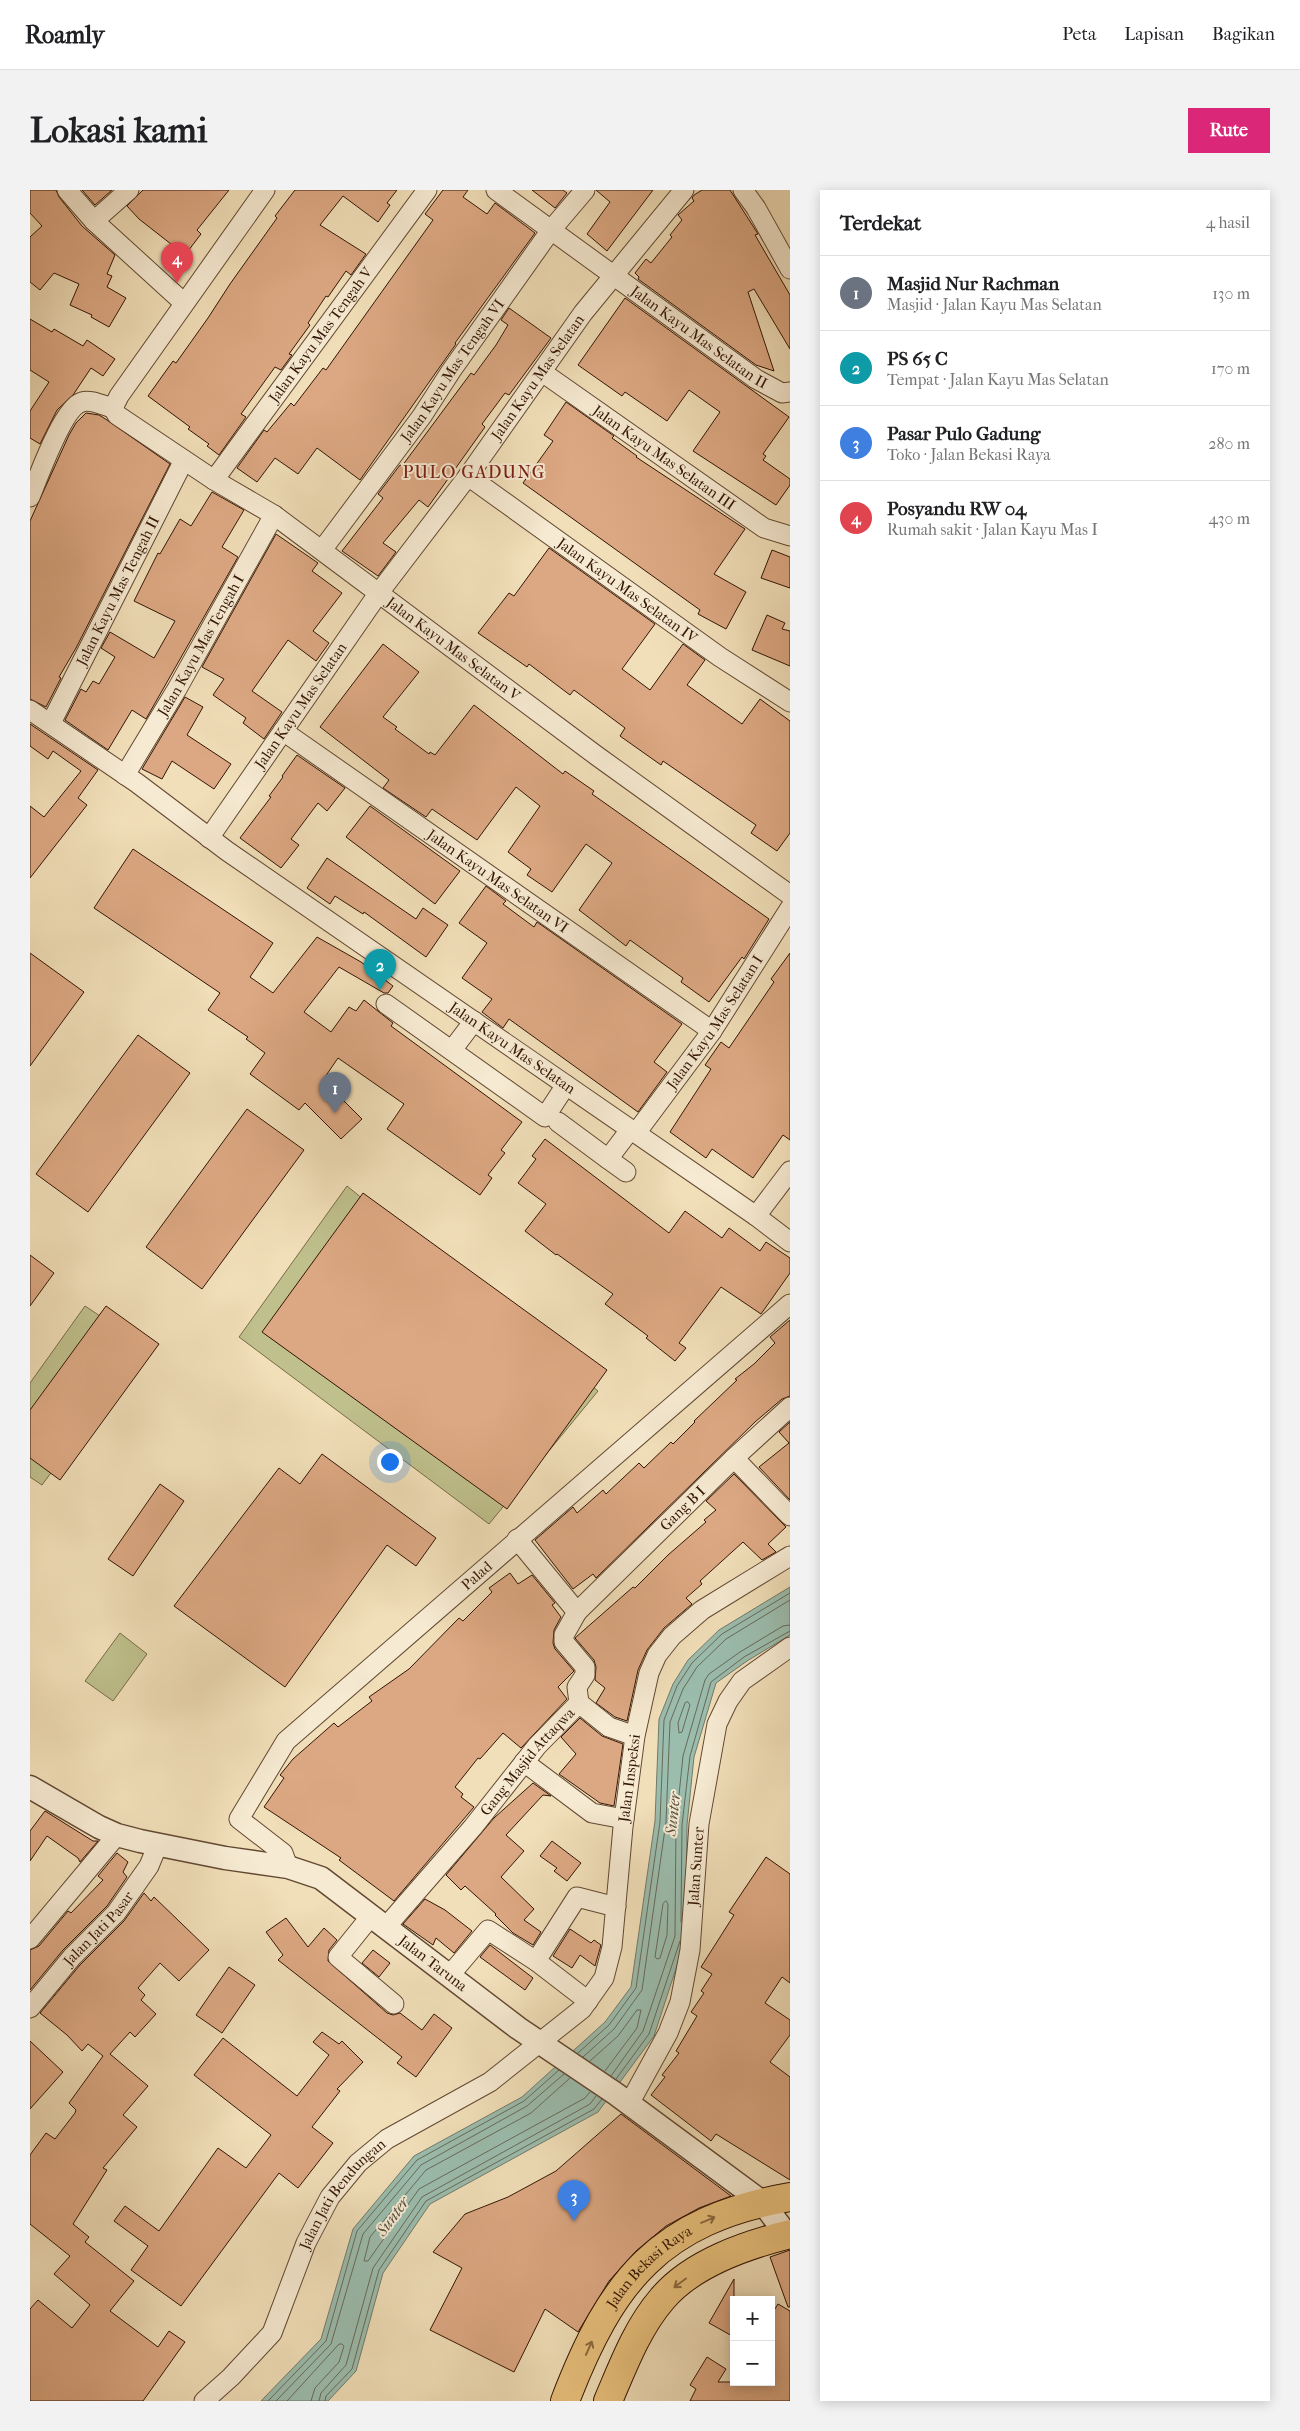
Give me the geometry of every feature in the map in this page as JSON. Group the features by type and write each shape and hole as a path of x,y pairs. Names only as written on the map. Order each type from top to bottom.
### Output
{"main road":[{"name":"Jalan Bekasi Raya","path":"565,2401 594,2338 616,2297 652,2255 688,2230 709,2220 762,2202 790,2197"},
{"name":"Jalan Bekasi Raya","path":"608,2401 633,2344 662,2299 673,2288 719,2258 740,2248 789,2234"}],"street":[{"path":"67,190 94,221 184,303"},
{"path":"94,221 129,190"},
{"path":"30,497 58,430 76,405 88,401 113,408 119,396 265,190"},
{"name":"Jalan Kayu Mas Tengah V","path":"214,480 427,190"},
{"name":"Jalan Kayu Mas Selatan II","path":"496,190 611,276 756,379 782,392 790,392"},
{"name":"Jalan Kayu Mas Tengah VI","path":"322,550 422,416 456,363 551,230 585,190"},
{"name":"Jalan Kayu Mas Selatan","path":"209,838 378,594 468,476 611,276 684,190"},
{"path":"743,190 756,208 790,269"},
{"name":"Jalan Kayu Mas Selatan III","path":"542,372 764,528 790,536"},
{"name":"Jalan Kayu Mas Selatan V","path":"113,408 116,415 214,480 274,515 605,762 790,895"},
{"name":"Jalan Kayu Mas Tengah II","path":"51,723 184,460"},
{"name":"Jalan Kayu Mas Selatan IV","path":"468,476 720,658 790,702"},
{"name":"Jalan Kayu Mas Tengah I","path":"125,775 177,689 274,515"},
{"name":"Jalan Kayu Mas Selatan","path":"30,710 125,775 209,838 756,1216 790,1242"},
{"name":"Jalan Kayu Mas Selatan VI","path":"283,731 712,1032"},
{"name":"Jalan Kayu Mas Selatan I","path":"608,1159 633,1132 712,1032 790,908"},
{"path":"386,1004 545,1117 566,1085"},
{"path":"452,1050 474,1021"},
{"path":"558,1122 626,1172"},
{"path":"756,1216 790,1171"},
{"name":"Palad","path":"288,1867 283,1853 239,1819 286,1741 790,1304"},
{"name":"Gang B I","path":"577,1612 734,1458 790,1407"},
{"path":"734,1458 790,1516"},
{"path":"517,1539 577,1612"},
{"name":"Jalan Inspeksi","path":"546,2047 582,2009 604,1978 612,1947 624,1819 635,1736 649,1674 657,1655 672,1636 702,1610 790,1556"},
{"name":"Gang Masjid Attaqwa","path":"394,2004 338,1957 378,1922 473,1827 524,1762 579,1703 577,1687 585,1675 585,1667 564,1642 564,1635 577,1612"},
{"name":"Jalan Sunter","path":"623,2099 668,2033 680,2002 690,1950 699,1824 717,1724 728,1701 742,1681 790,1648"},
{"path":"579,1703 609,1727 635,1736"},
{"path":"524,1762 592,1813 624,1819"},
{"name":"Jalan Taruna","path":"30,1786 99,1827 117,1835 225,1858 288,1867 321,1878 518,2028 623,2099 762,2202 789,2234"},
{"path":"30,1939 117,1835"},
{"name":"Jalan Jati Pasar","path":"30,2008 72,1957 116,1913 148,1866 158,1844"},
{"path":"536,1961 577,1898 616,1906"},
{"path":"449,1976 488,1930 536,1961 588,2001"},
{"name":"Jalan Jati Bendungan","path":"204,2401 231,2377 272,2333 306,2243 330,2197 358,2163 387,2139 490,2082 546,2047"}],"green space":[{"path":"347,1186 598,1391 489,1524 239,1337"},
{"path":"85,1306 145,1346 42,1485 30,1477 30,1383"},
{"path":"120,1633 147,1654 113,1701 85,1681"}],"water":[{"name":"Sunter","path":"790,1587 790,1635 747,1661 716,1683 694,1757 687,1825 686,1938 654,2036 598,2112 430,2204 383,2273 356,2371 328,2401 261,2401 321,2339 353,2229 414,2156 522,2097 605,2022 631,1987 655,1821 659,1719 673,1684 688,1660 719,1630"}],"building":[{"path":"30,190 56,190 59,197 82,226 115,255 107,274 112,276 107,287 126,298 109,327 91,317 92,315 70,305 79,284 54,273 40,290 30,282 30,237 42,226 30,213"},
{"path":"82,190 112,190 95,205"},
{"path":"143,190 229,190 197,230 201,234 185,255 139,219 127,206"},
{"path":"295,190 397,190 387,203 390,205 378,222 343,196 320,225 366,254 351,275 346,271 328,297 326,296 308,323 310,325 289,354 292,355 281,370 275,367 241,414 246,417 219,455 207,446 209,444 188,429 190,427 148,396 173,361 176,363 277,218 275,216"},
{"path":"443,190 468,190 463,197 487,214 495,203 535,233 455,343 360,480 317,448 298,474 275,458 257,482 237,468 264,430 267,432 291,403 294,406 323,368 326,370 433,220 425,214"},
{"path":"532,190 563,190 567,193 555,208"},
{"path":"596,190 653,190 607,251 587,234 610,202"},
{"path":"702,190 730,190 758,234 755,235 790,295 790,349 754,289 748,292 774,371 756,365 638,279 639,277 635,273 646,259 651,263 672,237 670,235 682,220 678,215 694,201 692,198 694,195"},
{"path":"625,298 789,417 763,454 766,456 763,460 790,479 790,485 776,505 693,451 720,412 689,390 667,421 625,392 622,396 578,365"},
{"path":"509,308 551,338 509,395 505,393 482,424 485,427 428,507 419,500 383,543 396,552 378,576 342,551 383,498 378,494 400,465 402,466 471,373 474,375 496,345 508,325 501,320"},
{"path":"30,319 52,332 54,329 83,346 87,340 115,359 103,376 91,368 73,395 57,410 40,444 30,438 30,411 49,382 30,370"},
{"path":"566,402 614,436 612,438 636,457 745,529 714,574 746,592 726,629 698,614 700,610 523,483 553,441 544,435"},
{"path":"86,413 99,415 170,464 76,648 59,677 61,678 46,707 30,699 30,521 69,435 76,423"},
{"path":"212,492 244,510 222,547 238,557 146,719 132,710 108,750 65,720 81,689 86,692 93,681 99,684 115,657 101,648 110,632 154,658 175,621 134,601 158,553 160,554 180,519 191,526"},
{"path":"276,534 318,563 312,571 342,593 313,631 329,643 316,661 288,640 252,691 282,712 264,739 243,723 246,718 213,695 224,679 202,667"},
{"path":"549,548 655,624 622,669 650,690 683,644 705,660 687,685 742,724 760,699 790,721 790,833 777,851 751,833 756,825 663,761 661,765 620,736 625,728 574,690 570,695 529,664 527,667 478,633 509,593 514,596"},
{"path":"772,550 790,557 790,588 761,578"},
{"path":"767,615 785,623 782,629 790,631 790,666 752,650"},
{"path":"383,644 419,672 383,717 397,727 395,729 429,754 430,752 435,755 474,705 563,774 565,771 594,791 592,794 769,919 744,959 742,957 709,1002 681,982 683,978 630,940 626,946 579,910 612,863 586,844 552,892 527,875 531,869 508,852 540,806 516,787 477,840 432,809 426,817 383,788 389,780 320,727"},
{"path":"185,697 203,707 187,735 231,764 214,789 172,761 162,779 142,769"},
{"path":"30,724 98,770 78,798 87,805 30,878 30,806 44,817 81,771 53,751 48,759 30,746"},
{"path":"297,755 345,788 327,811 318,803 291,839 299,845 281,868 240,838 271,797 269,796"},
{"path":"370,806 460,871 435,904 346,837"},
{"path":"133,849 273,943 250,977 273,993 317,937 361,962 393,986 388,993 384,993 339,967 304,1012 331,1032 349,1007 356,1011 364,1000 393,1023 391,1026 522,1122 501,1150 505,1153 488,1175 492,1178 480,1195 387,1129 404,1104 338,1058 323,1080 362,1119 341,1139 305,1103 299,1110 250,1074 265,1053 246,1039 248,1037 208,1010 220,993 94,908"},
{"path":"327,858 416,919 423,908 448,925 426,957 364,912 363,914 335,896 330,904 307,888"},
{"path":"486,886 506,901 503,904 534,927 537,922 682,1024 654,1062 667,1072 638,1112 509,1019 503,1028 482,1012 492,999 462,978 487,943 459,923"},
{"path":"30,953 84,992 30,1066"},
{"path":"790,953 790,1140 783,1135 753,1178 712,1149 706,1158 670,1132 711,1069 705,1065 721,1042 729,1048 774,982 771,979"},
{"path":"138,1035 190,1073 88,1212 36,1174"},
{"path":"247,1109 304,1150 202,1289 146,1247"},
{"path":"545,1139 669,1233 685,1211 722,1238 729,1228 760,1251 766,1242 790,1258 790,1273 761,1314 721,1287 679,1343 686,1348 675,1361 646,1338 648,1336 605,1304 613,1294 525,1231 546,1204 518,1183 536,1159 532,1156"},
{"path":"363,1193 607,1370 507,1509 262,1332"},
{"path":"30,1255 54,1273 30,1306"},
{"path":"106,1306 159,1344 60,1480 30,1458 30,1410"},
{"path":"790,1320 790,1396 782,1399 755,1422 596,1578 593,1574 573,1589 535,1540 573,1507 577,1513 603,1490 606,1494 639,1463 644,1468 671,1442 673,1444 737,1380 735,1379 754,1364 775,1343 770,1337"},
{"path":"790,1422 790,1500 759,1467 789,1443 779,1432"},
{"path":"322,1454 436,1538 416,1566 387,1545 285,1687 174,1606 279,1468 300,1484"},
{"path":"734,1474 786,1527 768,1544 776,1552 762,1560 743,1542 700,1581 702,1584 686,1598 692,1604 664,1628 647,1650 638,1670 627,1721 615,1717 596,1703 605,1688 595,1680 596,1667 594,1660 575,1638 633,1587 635,1588 668,1555 706,1522 704,1520 716,1510 706,1501"},
{"path":"160,1484 184,1501 133,1576 108,1559"},
{"path":"510,1573 518,1584 532,1575 555,1603 552,1605 561,1617 554,1630 553,1643 555,1649 574,1671 558,1687 567,1699 521,1748 503,1733 480,1759 478,1758 455,1787 463,1794 461,1797 474,1807 394,1901 339,1860 341,1858 264,1807 284,1778 280,1775 293,1759 334,1723 338,1727 372,1701 369,1697 409,1669 459,1618 463,1621 492,1592 489,1588"},
{"path":"580,1718 602,1736 623,1744 614,1806 600,1803 559,1774 576,1754 561,1737"},
{"path":"533,1783 551,1796 543,1795 506,1835 524,1851 501,1877 534,1909 524,1920 541,1932 533,1945 513,1933 496,1914 465,1886 461,1890 446,1875 494,1818"},
{"path":"45,1811 93,1841 98,1841 80,1862 78,1858 47,1836 30,1861 30,1831"},
{"path":"552,1841 581,1863 567,1881 554,1871 557,1868 540,1856"},
{"path":"117,1853 128,1862 123,1872 127,1877 107,1906 63,1950 30,1990 30,1950 39,1946 68,1911 71,1913 103,1880 98,1876"},
{"path":"766,1857 790,1874 790,1983 782,1977 765,2003 790,2020 790,2035 770,2062 790,2077 790,2180 716,2134 711,2141 651,2095 665,2077 662,2075 679,2053 676,2051 697,2016 691,2012 704,1993 701,1991 712,1974 701,1967 734,1915 729,1912"},
{"path":"144,1893 151,1901 154,1897 209,1950 179,1981 160,1963 138,1988 145,1995 141,2000 156,2014 135,2037 130,2032 110,2054 148,2086 123,2115 137,2127 103,2168 107,2170 73,2224 89,2237 85,2242 134,2281 110,2311 158,2347 169,2331 185,2342 143,2401 30,2401 30,2309 38,2300 72,2328 90,2305 54,2274 70,2256 30,2224 30,2155 46,2133 55,2139 75,2113 76,2110 69,2103 103,2056 88,2044 82,2051 67,2035 40,2013 80,1965 124,1921"},
{"path":"425,1899 445,1910 472,1931 454,1953 436,1938 433,1945 403,1924"},
{"path":"286,1918 308,1947 324,1928 337,1940 329,1950 328,1961 387,2013 393,2015 400,2013 422,2030 434,2014 452,2028 416,2077 397,2063 402,2057 278,1960 283,1955 266,1932"},
{"path":"570,1929 591,1943 594,1940 601,1945 595,1966 580,1955 572,1968 553,1956"},
{"path":"490,1945 533,1978 525,1990 480,1957"},
{"path":"373,1950 390,1963 379,1977 362,1963"},
{"path":"229,1967 255,1985 222,2033 196,2015"},
{"path":"322,2032 339,2044 342,2041 363,2062 337,2089 340,2091 312,2127 333,2143 298,2188 279,2173 181,2306 131,2270 148,2246 114,2221 125,2206 159,2231 218,2148 246,2168 271,2135 194,2075 223,2038 297,2096 329,2055 313,2042"},
{"path":"30,2041 63,2072 30,2109"},
{"path":"621,2114 731,2196 699,2208 666,2226 636,2251 609,2281 578,2332 545,2309 514,2372 430,2330 462,2268 433,2252 465,2214 508,2197 556,2171"},
{"path":"790,2250 790,2307 788,2307 770,2257"},
{"path":"734,2279 734,2296 730,2296 730,2335 709,2323"},
{"path":"778,2304 790,2311 790,2401 690,2401 696,2389 690,2385 707,2357 726,2369 718,2382 730,2382 730,2386 775,2386 775,2309"}],"place":[{"name":"Posyandu RW 04","path":"177,283"},
{"name":"PS 65 C","path":"380,990"},
{"name":"Masjid Nur Rachman","path":"335,1113"},
{"name":"Pasar Pulo Gadung","path":"574,2221"}],"district":[{"name":"PULO GADUNG","path":"474,472"}]}
